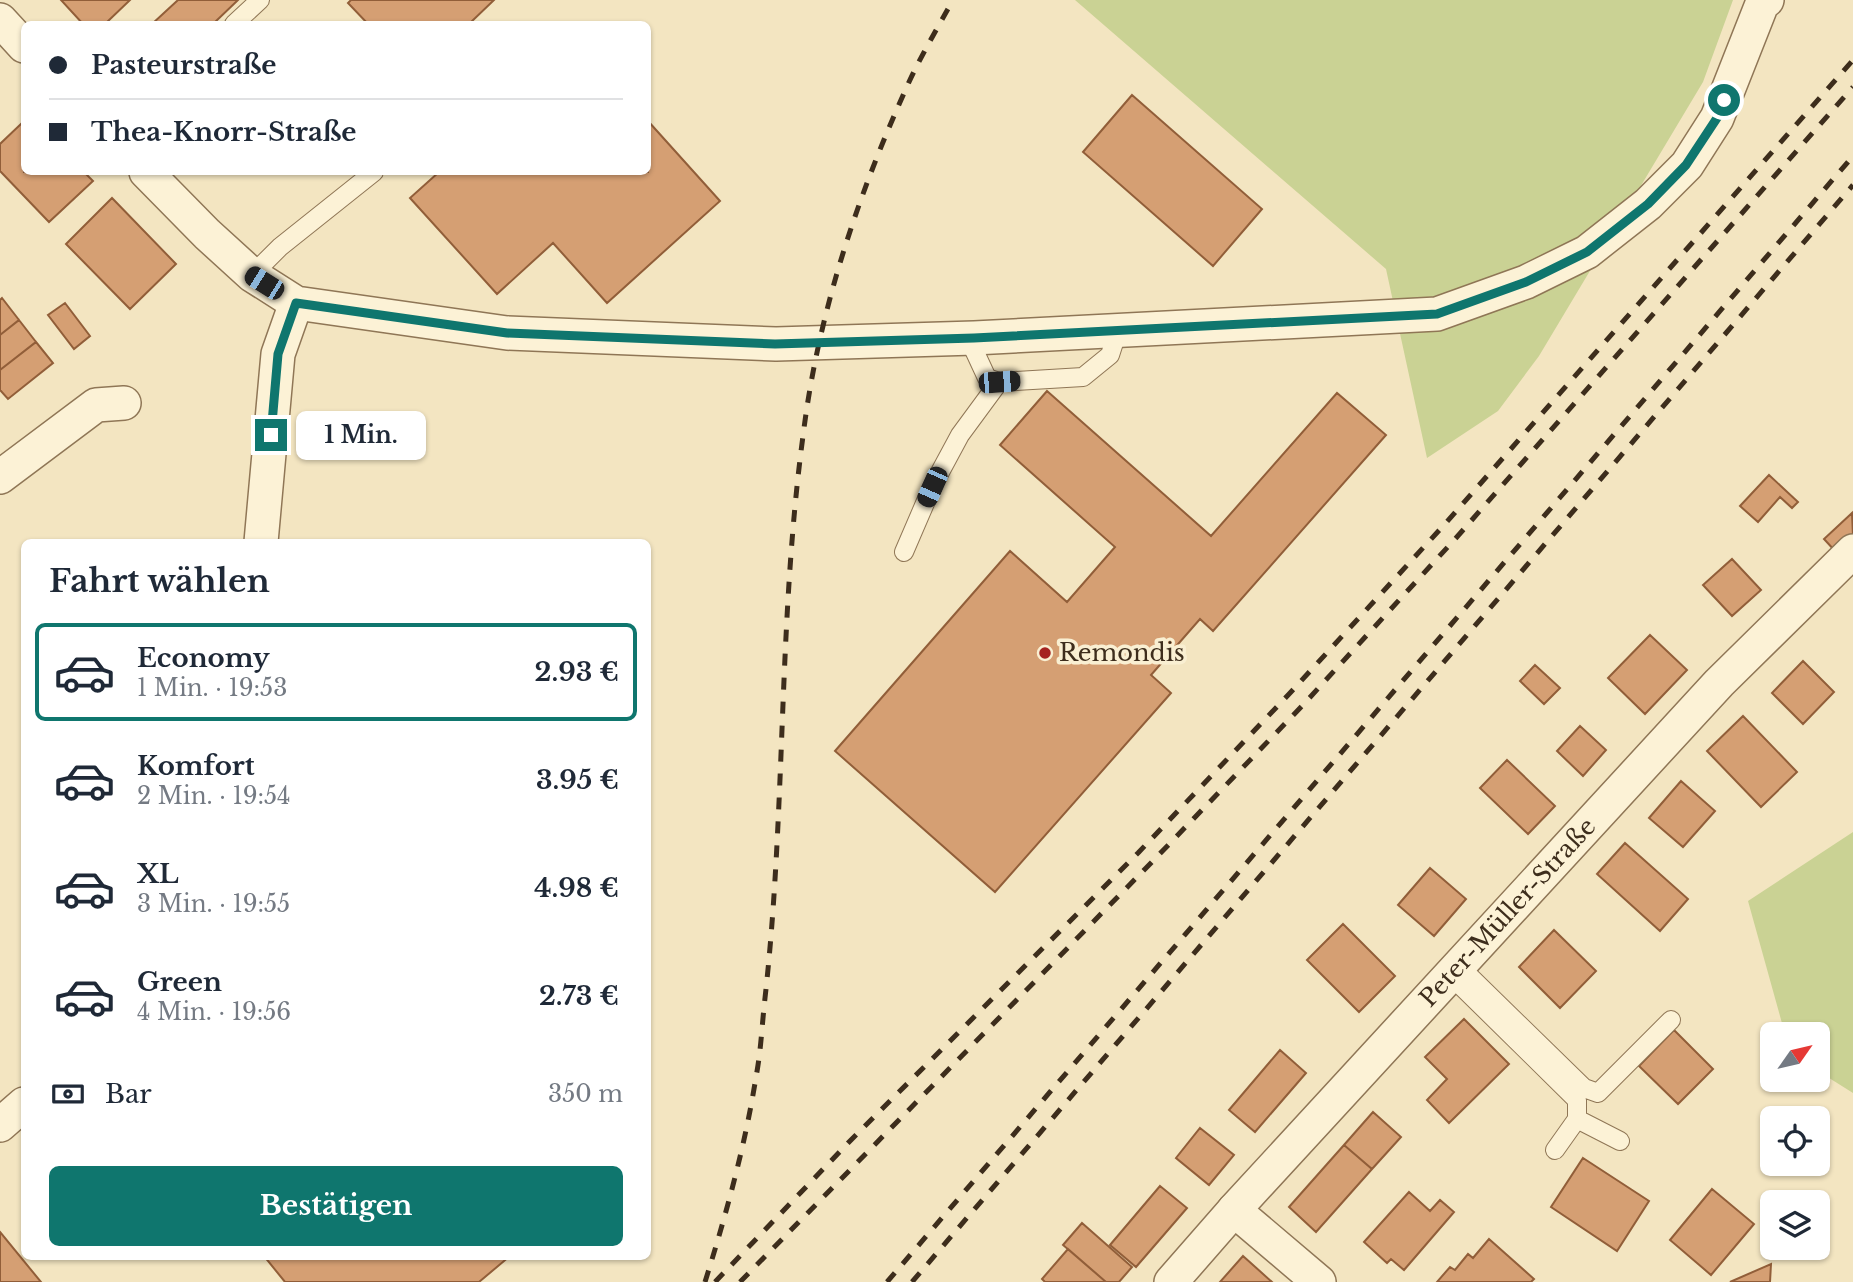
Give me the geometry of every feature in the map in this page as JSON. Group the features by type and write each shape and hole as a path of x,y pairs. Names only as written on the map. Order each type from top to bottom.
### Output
{"street":[{"path":"149,175 252,275 296,303 507,333 775,344 974,338 1437,314 1526,282 1587,252 1648,204 1686,165 1717,118 1762,4 1767,0"},
{"path":"0,20 21,43"},
{"path":"261,539 278,354 296,303"},
{"path":"0,477 96,405 124,403"},
{"name":"Peter-Müller-Straße","path":"1171,1282 1234,1210 1719,683 1853,551"},
{"path":"0,1125 21,1107"},
{"path":"1234,1210 1319,1282"}],"lane":[{"path":"237,21 260,0"},
{"path":"252,275 280,247 370,175"},
{"path":"974,338 974,350 987,378 999,382 1083,377 1110,355 1118,330"},
{"path":"904,552 932,487 960,435 999,382"},
{"path":"1454,971 1584,1088 1598,1093 1671,1020"},
{"path":"1454,971 1577,1100 1577,1119 1555,1150"},
{"path":"1577,1119 1620,1141"}],"green space":[{"path":"1075,0 1733,0 1703,82 1539,356 1498,411 1427,458 1386,269"},
{"path":"1853,832 1853,1093 1830,1079 1830,1022 1782,1022 1748,901"}],"building":[{"path":"61,0 130,0 108,21 80,21"},
{"path":"178,0 238,0 216,21 155,21"},
{"path":"351,0 494,0 472,21 365,21 348,3"},
{"path":"1132,95 1262,209 1213,266 1083,152"},
{"path":"21,124 21,175 87,175 93,181 49,222 0,171 0,144"},
{"path":"651,124 720,201 607,303 553,243 497,294 410,198 436,175 651,175"},
{"path":"112,198 176,264 130,309 66,244"},
{"path":"2,298 19,320 0,335 0,300"},
{"path":"65,303 90,336 74,349 48,315"},
{"path":"19,320 36,342 0,370 0,335"},
{"path":"36,342 53,363 8,399 0,390 0,370"},
{"name":"Remondis","path":"1047,391 1211,536 1337,393 1386,435 1213,631 1200,619 1151,675 1171,693 995,892 835,751 1010,551 1067,602 1115,547 1000,445"},
{"path":"1769,475 1798,502 1792,508 1780,497 1758,522 1740,506"},
{"path":"1852,513 1853,536 1836,552 1824,539"},
{"path":"1732,559 1761,590 1732,616 1703,585"},
{"path":"1650,635 1687,670 1645,714 1608,678"},
{"path":"1803,661 1834,692 1803,724 1772,693"},
{"path":"1535,665 1560,688 1544,704 1520,681"},
{"path":"1743,716 1797,772 1761,807 1707,751"},
{"path":"1580,726 1606,750 1583,776 1557,751"},
{"path":"1507,760 1555,806 1528,834 1480,788"},
{"path":"1681,781 1715,811 1683,847 1649,818"},
{"path":"1625,843 1688,899 1660,931 1597,874"},
{"path":"1430,868 1466,899 1434,936 1398,905"},
{"path":"1343,924 1395,976 1359,1012 1307,960"},
{"path":"1554,930 1596,971 1560,1008 1519,967"},
{"path":"1464,1019 1509,1064 1449,1123 1427,1100 1447,1079 1425,1057"},
{"path":"1674,1030 1713,1069 1678,1104 1639,1066"},
{"path":"1280,1050 1306,1073 1255,1132 1229,1110"},
{"path":"1373,1112 1401,1137 1372,1169 1344,1145"},
{"path":"1200,1128 1234,1155 1209,1185 1176,1158"},
{"path":"1344,1145 1372,1169 1316,1232 1289,1207"},
{"path":"1583,1158 1649,1201 1617,1251 1551,1207"},
{"path":"1160,1186 1187,1208 1136,1267 1110,1245"},
{"path":"1712,1189 1754,1224 1711,1275 1670,1240"},
{"path":"1409,1192 1430,1211 1440,1200 1454,1212 1404,1270 1391,1259 1387,1263 1364,1242"},
{"path":"1082,1223 1132,1267 1119,1282 1106,1282 1063,1245"},
{"path":"0,1232 41,1282 0,1282"},
{"path":"1489,1239 1534,1279 1531,1282 1437,1282 1450,1267 1455,1270 1468,1254 1473,1258"},
{"path":"1068,1249 1106,1282 1045,1282 1042,1279"},
{"path":"1243,1256 1272,1282 1220,1282"},
{"path":"267,1260 505,1260 479,1282 285,1282"},
{"path":"1771,1264 1770,1282 1730,1282"}],"railway":[{"path":"705,1282 741,1155 759,1057 772,928 789,576 810,390 842,255 873,167 909,82 953,0"},
{"path":"715,1282 850,1141 1138,853 1290,693 1444,525 1853,60"},
{"path":"740,1282 1302,706 1456,538 1853,87"},
{"path":"887,1282 1853,156"},
{"path":"912,1282 1853,185"}],"place":[{"name":"Remondis","path":"1045,653"}],"route":[{"path":"271,435 278,354 296,303 507,333 775,344 974,338 1437,314 1526,282 1587,252 1648,204 1686,165 1717,118 1724,100"}]}
